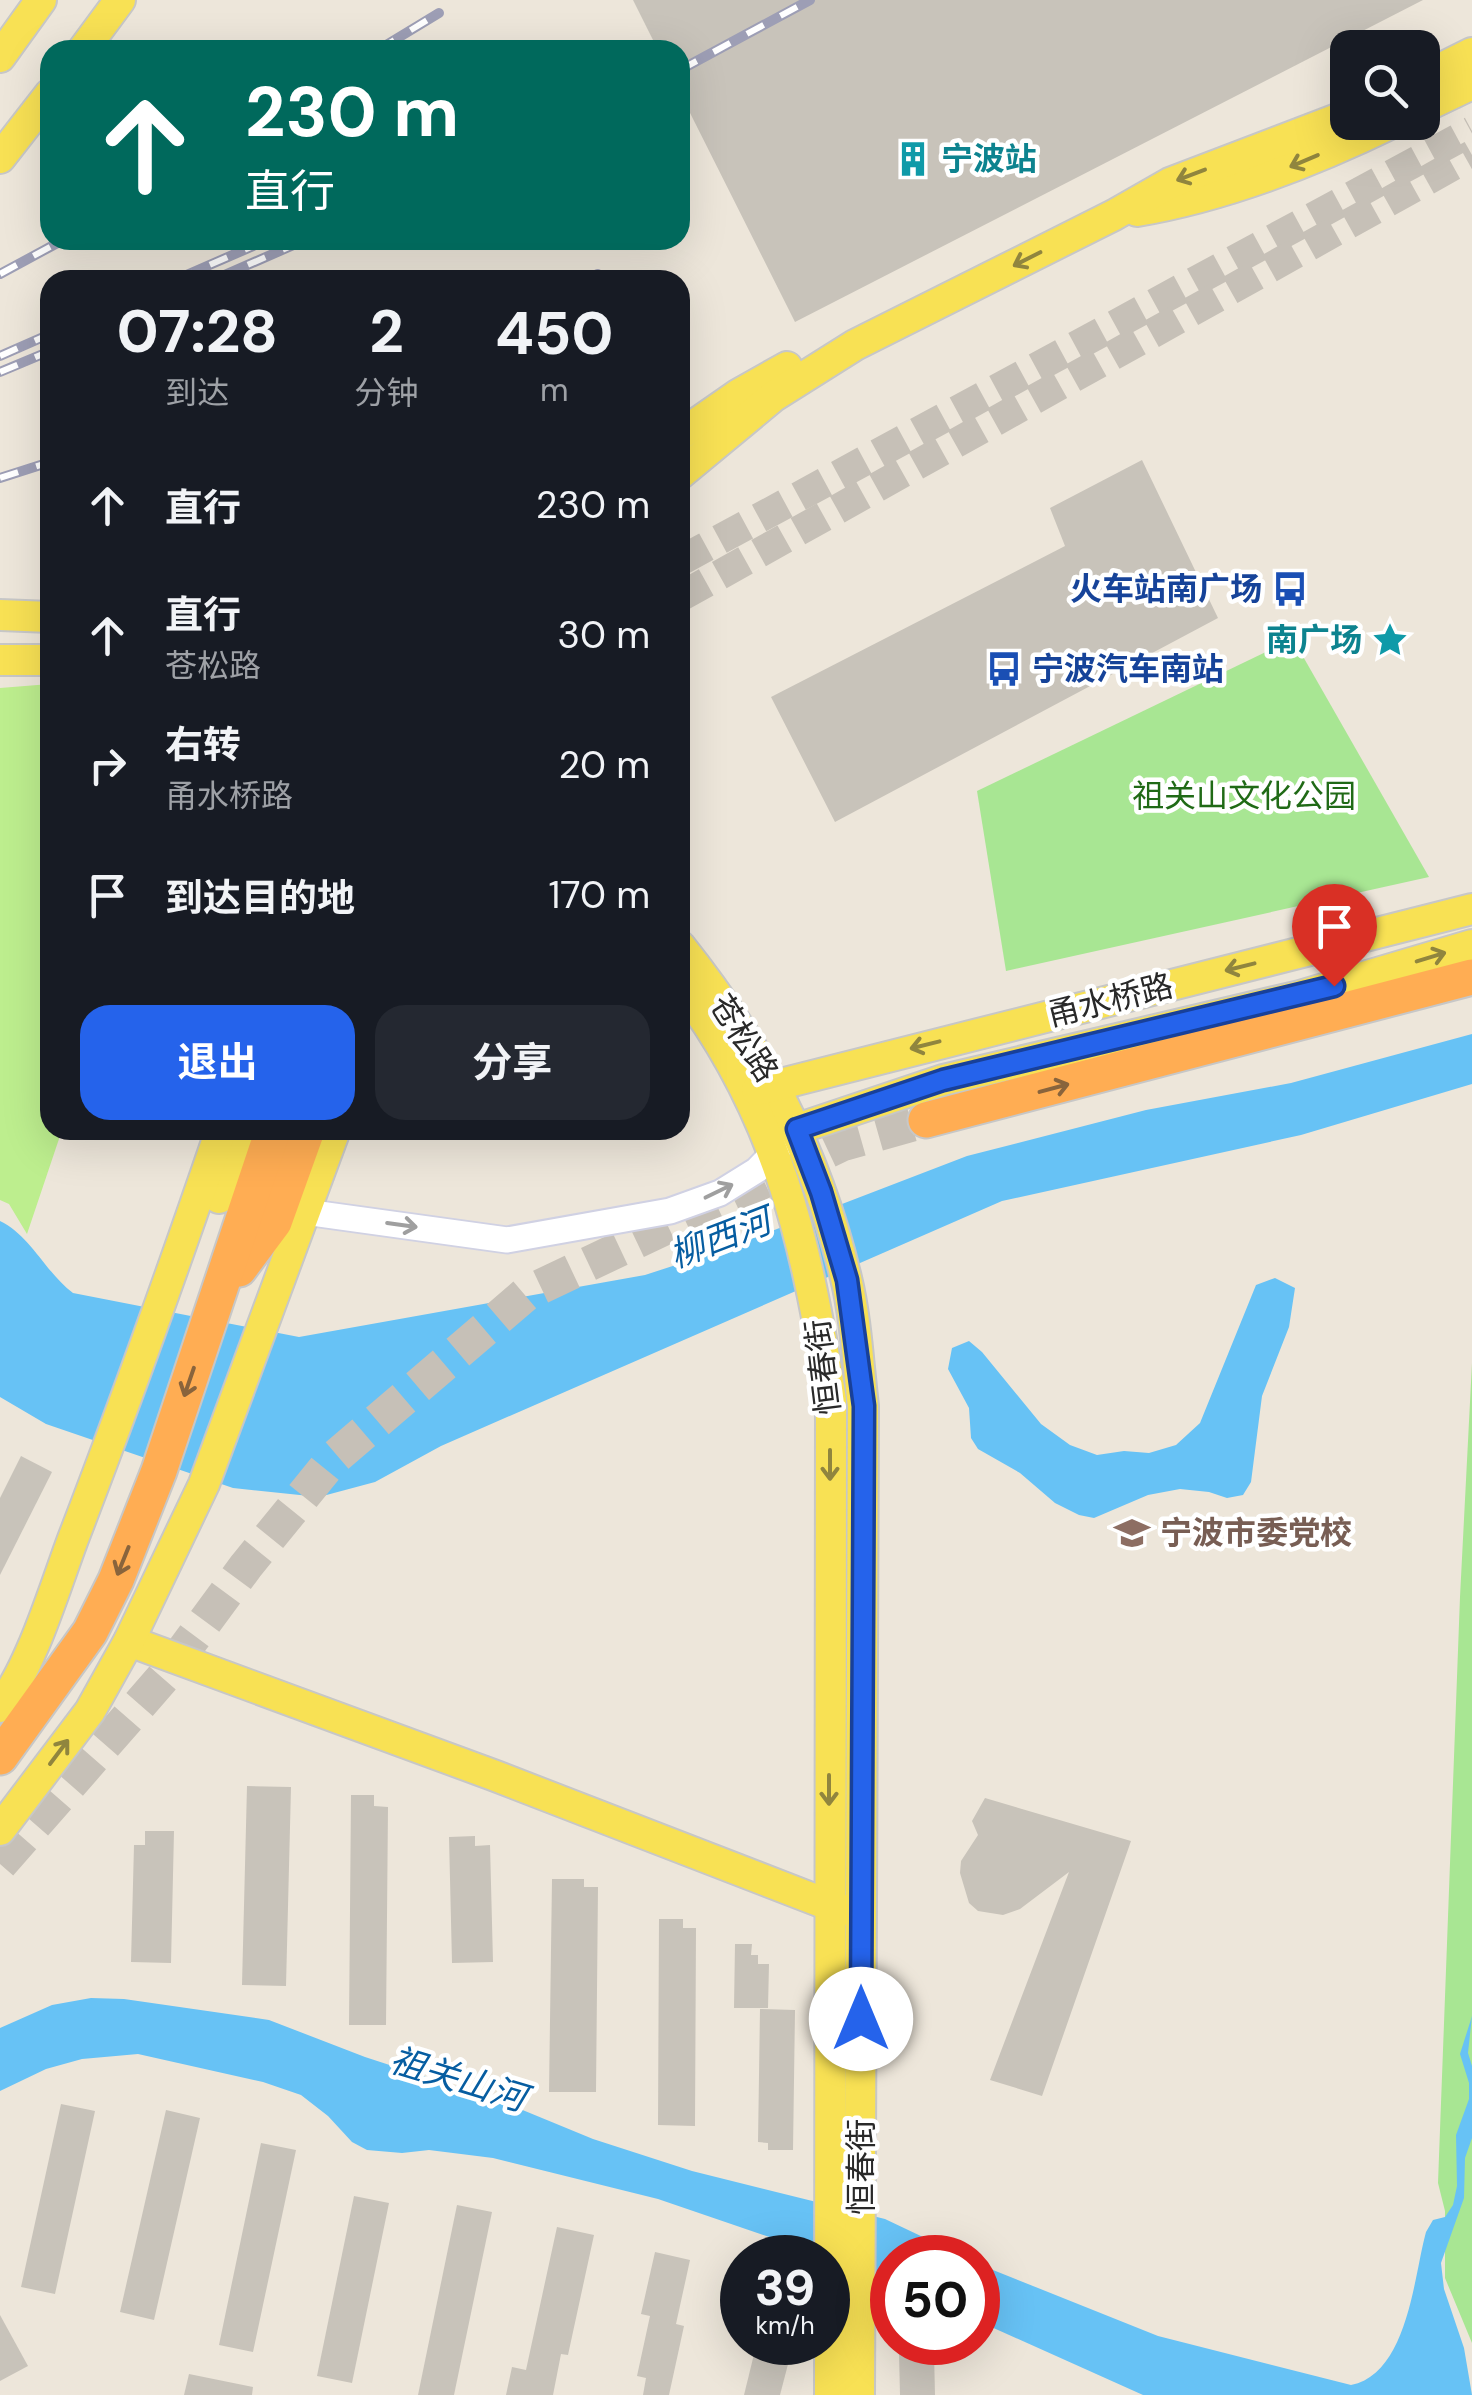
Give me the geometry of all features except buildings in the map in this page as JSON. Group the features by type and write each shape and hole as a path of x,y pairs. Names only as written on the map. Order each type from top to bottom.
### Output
{"highway":[{"path":"926,1120 1472,977"},
{"path":"0,1757 90,1632 116,1580 159,1471 193,1285 269,1140"},
{"path":"193,1285 274,1222 303,1140"}],"main road":[{"path":"0,58 41,0"},
{"path":"90,40 120,0"},
{"path":"1440,69 1472,53"},
{"path":"1440,99 1472,84"},
{"path":"0,158 40,107"},
{"path":"690,466 774,396 855,345 1170,183 1330,122"},
{"path":"1114,215 1183,204 1246,185 1352,140"},
{"path":"690,428 739,394 816,351 855,345"},
{"path":"0,614 40,616"},
{"path":"0,634 40,634"},
{"path":"0,660 40,660"},
{"name":"甬水桥路","path":"762,1088 1472,909"},
{"name":"甬水桥路","path":"797,1129 943,1080 1300,996 1472,945"},
{"name":"苍松路","path":"690,959 738,1020 762,1088 790,1204"},
{"name":"苍松路","path":"690,998 797,1129 821,1192"},
{"path":"193,1285 219,1140"},
{"path":"6,1699 193,1285 241,1140"},
{"path":"0,1830 90,1711 129,1641 204,1484 331,1140"},
{"name":"恒春街","path":"821,1192 847,1280 864,1406 861,2121 850,2267"},
{"name":"恒春街","path":"790,1204 815,1299 831,1400 828,1904 830,2117 838,2235"},
{"path":"129,1641 512,1782 861,1917"},
{"name":"恒春街","path":"850,2356 859,2395"},
{"name":"恒春街","path":"830,2395 837,2365"}],"street":[{"path":"305,1212 507,1240 670,1211 720,1193 757,1170 797,1129"}],"green space":[{"name":"祖关山文化公园","path":"1293,639 1429,877 1006,971 977,791"},
{"path":"40,685 40,1140 59,1140 27,1234 9,1204 0,1200 0,688"},
{"path":"1472,1363 1472,2343 1445,2278 1445,2211 1438,2183"}],"water":[{"path":"1472,1034 1472,1084 1301,1135 1002,1201 441,1446 375,1482 319,1497 233,1488 46,1424 0,1397 0,1221 20,1235 73,1293 299,1337 645,1275 725,1249 967,1156 1146,1110 1291,1083"},
{"path":"1275,1278 1295,1288 1289,1327 1262,1396 1251,1482 1243,1495 1227,1498 1180,1489 1148,1495 1094,1518 1079,1515 1055,1503 1020,1473 978,1449 971,1438 969,1408 948,1369 952,1348 969,1341 1041,1424 1070,1445 1097,1455 1149,1453 1176,1445 1200,1423 1256,1285"},
{"path":"91,1998 124,1999 269,2020 365,2057 503,2102 593,2139 692,2171 885,2219 919,2235 870,2235 870,2277 850,2269 850,2235 763,2235 658,2199 493,2158 429,2150 367,2150 352,2142 301,2095 263,2082 138,2054 82,2059 46,2069 0,2091 0,2028 52,2005"},
{"path":"1472,2016 1468,2053 1472,2066 1472,2138 1465,2158 1464,2198 1441,2263 1444,2289 1464,2348 1472,2395 1143,2395 1000,2331 1000,2273 1158,2336 1351,2385 1370,2377 1397,2343 1426,2232 1433,2220 1445,2217 1453,2205 1457,2186 1456,2135 1469,2099 1469,2083 1460,2054"}],"tunnel":[{"path":"690,556 1472,131"},
{"path":"690,591 1472,155"},
{"path":"0,1864 167,1673 246,1566 333,1459 527,1293 842,1144 926,1120"}],"railway":[{"path":"690,65 810,0"},
{"path":"394,40 439,13"},
{"path":"0,274 44,250"},
{"path":"198,270 244,250"},
{"path":"236,270 282,250"},
{"path":"0,356 40,338"},
{"path":"0,372 40,355"},
{"path":"0,478 40,465"}],"place":[{"name":"宁波站","path":"913,159"},
{"name":"火车站南广场","path":"1290,589"},
{"name":"南广场","path":"1390,640"},
{"name":"宁波汽车南站","path":"1004,669"},
{"name":"宁波市委党校","path":"1132,1533"}],"route":[{"path":"861,2019 864,1406 847,1280 797,1129 943,1080 1334,986"}],"water label":[{"name":"柳西河","path":"720,1238"},
{"name":"祖关山河","path":"458,2079"}]}
